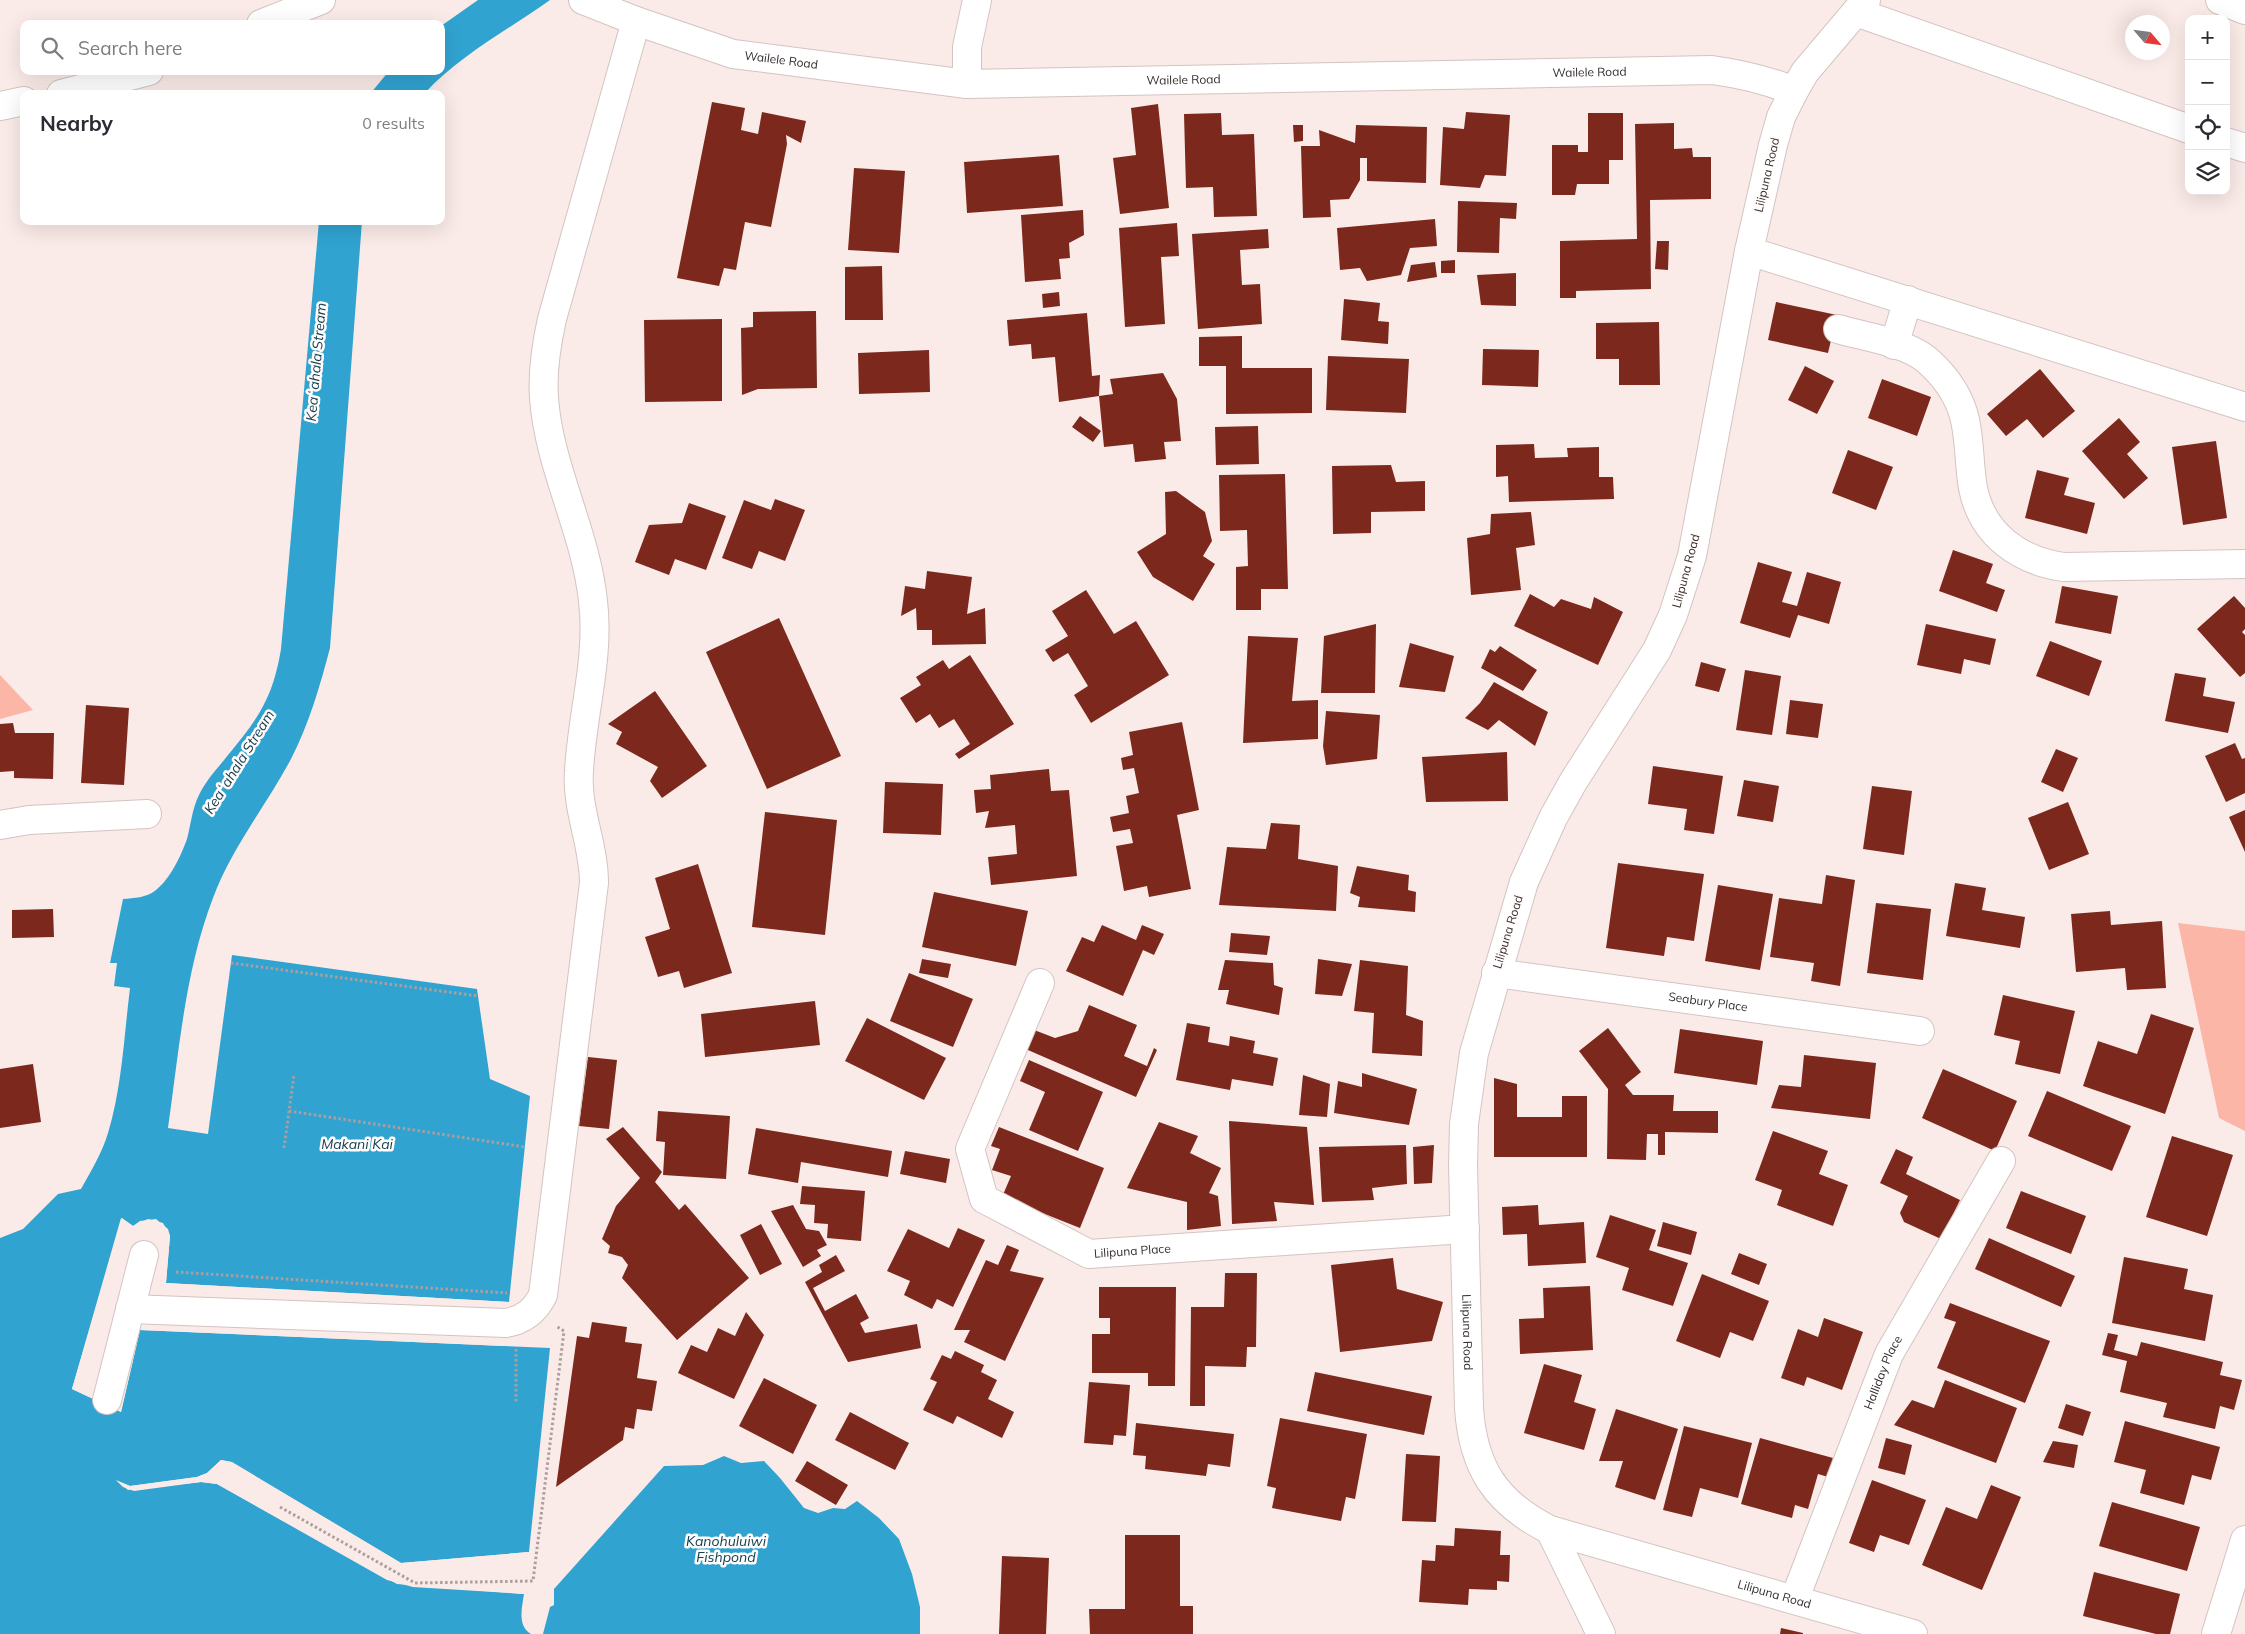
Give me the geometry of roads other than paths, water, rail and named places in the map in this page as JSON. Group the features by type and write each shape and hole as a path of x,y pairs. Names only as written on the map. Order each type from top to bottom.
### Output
{"street":[{"path":"271,20 320,0"},
{"name":"Wailele Road","path":"583,0 636,21 732,54 967,84 1712,70 1769,80 1794,91"},
{"path":"967,84 967,47 977,0"},
{"path":"2220,0 2245,10"},
{"path":"1861,6 2185,128"},
{"name":"Lilipuna Road","path":"1861,6 1818,55 1794,91 1781,118 1773,145 1750,251 1692,556 1684,586 1657,650 1573,782 1539,848 1515,910 1496,973 1478,1038 1468,1084 1463,1164 1469,1408 1476,1452 1484,1472 1512,1507 1530,1520 1550,1530 1795,1598 1913,1634"},
{"path":"130,1309 506,1323 525,1317 539,1303 545,1286 594,870 592,847 581,806 578,772 594,649 593,599 589,576 547,420 543,378 552,319 636,21"},
{"path":"76,90 135,75"},
{"path":"0,106 20,102"},
{"path":"2230,143 2245,148"},
{"path":"1750,251 2245,407"},
{"path":"1894,345 1908,300"},
{"path":"1838,329 1910,349 1926,359 1951,388 1965,419 1973,488 1978,505 1998,536 2011,548 2028,558 2045,564 2064,567 2245,564"},
{"path":"0,825 29,820 147,814"},
{"name":"Seabury Place","path":"1496,973 1920,1030"},
{"name":"Lilipuna Place","path":"1040,983 970,1149 984,1199 1089,1254 1465,1229"},
{"name":"Halliday Place","path":"1795,1598 1888,1354 2001,1161"},
{"path":"107,1400 144,1255"},
{"path":"1550,1530 1601,1634"},
{"path":"2216,1634 2245,1540"}],"water":[{"path":"478,0 550,0 469,55 445,74 445,23"},
{"path":"386,75 444,75 428,90 373,90"},
{"path":"319,225 362,225 330,648 314,705 297,746 230,861 213,898 203,926 184,1011 168,1128 208,1134 232,955 477,989 490,1079 530,1096 509,1302 166,1283 170,1236 163,1223 148,1219 133,1226 122,1218 72,1389 121,1412 140,1330 550,1348 529,1552 401,1563 231,1462 221,1460 207,1473 197,1477 130,1486 117,1481 128,1490 201,1482 217,1484 387,1580 413,1587 524,1594 522,1621 527,1631 531,1634 0,1634 0,1238 23,1229 58,1194 81,1189 99,1155 106,1140 113,1116 122,1061 130,988 114,986 117,963 110,963 123,899 152,893 170,874 187,839 195,806 202,790 248,730 269,694 281,649"},
{"name":"Kanohuluiwi Fishpond","path":"724,1456 741,1463 764,1461 804,1508 818,1513 833,1508 845,1509 857,1501 879,1518 899,1539 912,1574 920,1607 920,1634 543,1634 550,1607 554,1605 554,1589 664,1466 703,1465"}],"water label":[{"name":"Keaʻahala Stream","path":"316,362"},
{"name":"Keaʻahala Stream","path":"239,762"},
{"name":"Makani Kai","path":"357,1144"}]}
